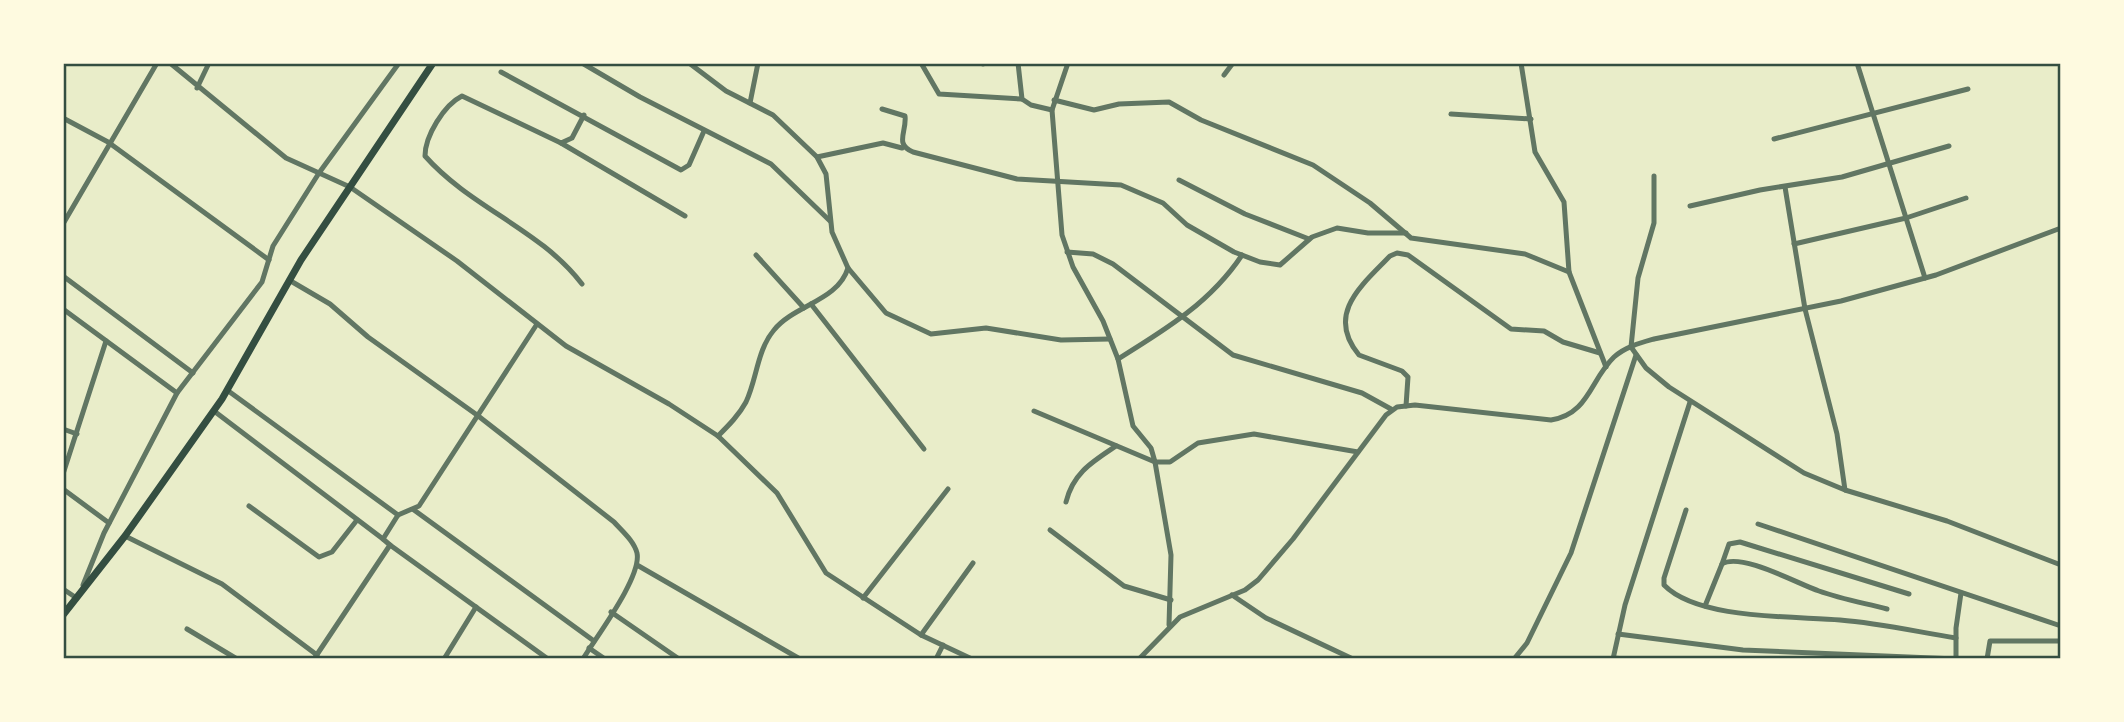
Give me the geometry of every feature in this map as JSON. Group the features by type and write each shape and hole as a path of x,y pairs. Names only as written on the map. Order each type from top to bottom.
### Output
{"main road":[{"path":"63,615 83,586 125,536 214,411 289,280 433,63"}],"street":[{"path":"63,223 66,213 108,142 158,63"},
{"path":"170,63 272,148 350,187 457,261 566,346 718,436 777,493 826,573 921,635 972,659"},
{"path":"197,88 209,63"},
{"path":"388,63 395,69"},
{"path":"83,586 109,523 177,393 262,282 274,246 319,173 399,63"},
{"path":"582,63 704,131 771,164 830,221"},
{"path":"689,63 706,72 726,90 773,115 817,157 826,174 830,221 848,268 886,313 930,334 986,328 1061,340 1110,339"},
{"path":"750,103 758,63"},
{"path":"921,63 939,94 1022,99 1052,110"},
{"path":"1018,63 1022,99"},
{"path":"1068,63 1052,110 1058,211 1067,252 1118,359 1133,426 1151,448 1155,462 1171,555 1169,625"},
{"path":"1224,75 1233,63"},
{"path":"1521,63 1538,159 1564,202 1569,272 1606,367"},
{"path":"1857,63 1925,278"},
{"path":"501,72 681,170 689,165 704,131"},
{"path":"1774,139 1968,89"},
{"path":"582,284 551,249 468,194 425,156 428,139 450,104 462,96 561,143 685,216"},
{"path":"1054,100 1094,110 1119,104 1169,102 1201,120 1313,165 1417,239 1525,254 1569,272"},
{"path":"882,109 905,117 901,142 905,149"},
{"path":"1451,114 1531,119"},
{"path":"561,143 572,138 584,116"},
{"path":"63,118 108,142 269,260"},
{"path":"817,157 883,143 998,175 1056,182 1116,183 1163,203 1187,225 1242,255 1280,265 1317,234 1344,227 1368,233 1405,233"},
{"path":"1690,206 1889,166 1949,146"},
{"path":"1654,176 1654,223 1638,278 1630,347 1656,378 1787,464 1845,490 1947,521 2061,565"},
{"path":"1179,180 1245,214 1309,239"},
{"path":"1784,187 1805,309 1838,434 1845,490"},
{"path":"1794,244 1906,218 1966,198"},
{"path":"1067,252 1093,254 1112,264 1218,346 1246,361 1362,393 1391,409 1406,406 1558,419 1579,408 1606,367 1630,347 1666,336 1805,309 1925,278 2061,228"},
{"path":"1406,406 1408,377 1402,371 1359,355 1345,324 1351,300 1390,256 1397,253 1408,255 1511,329 1544,331 1563,342 1600,353"},
{"path":"756,255 804,308"},
{"path":"1118,359 1183,318 1225,278 1242,255"},
{"path":"718,436 736,418 746,402 768,338 776,327 839,283 848,268"},
{"path":"63,276 193,373"},
{"path":"289,280 330,304 368,337 477,415 614,522 636,549 637,565 634,575 583,659"},
{"path":"811,304 924,449"},
{"path":"63,309 177,393"},
{"path":"414,510 537,324"},
{"path":"63,474 106,341"},
{"path":"1514,659 1527,643 1575,544 1636,354"},
{"path":"227,390 398,515"},
{"path":"1626,659 1613,658 1618,634 1690,402"},
{"path":"1139,659 1169,625 1258,580 1293,539 1391,409"},
{"path":"214,411 390,545 548,659"},
{"path":"1034,411 1155,462 1170,462 1198,443 1255,434 1358,452"},
{"path":"63,429 77,434"},
{"path":"1066,502 1070,486 1078,473 1116,446"},
{"path":"63,489 109,523"},
{"path":"863,598 948,489"},
{"path":"249,506 319,557 332,552 357,520"},
{"path":"383,539 398,515 404,510 414,510 594,641"},
{"path":"1686,510 1666,567 1664,585 1705,606 1768,616 1858,622 1956,638"},
{"path":"1758,524 2061,626"},
{"path":"1050,530 1124,586 1171,600"},
{"path":"125,536 222,584 316,657 390,545"},
{"path":"1705,606 1729,544 1740,542 1909,594"},
{"path":"1722,564 1740,562 1821,592 1887,609"},
{"path":"921,635 973,563"},
{"path":"637,565 800,659"},
{"path":"63,589 75,597"},
{"path":"1618,634 1743,650 1956,659 1961,593"},
{"path":"1232,595 1266,618 1353,659"},
{"path":"444,659 476,607"},
{"path":"611,612 679,659"},
{"path":"187,629 237,659"},
{"path":"1987,659 1990,641 2061,641"},
{"path":"936,659 943,645"},
{"path":"589,648 605,659"}]}
